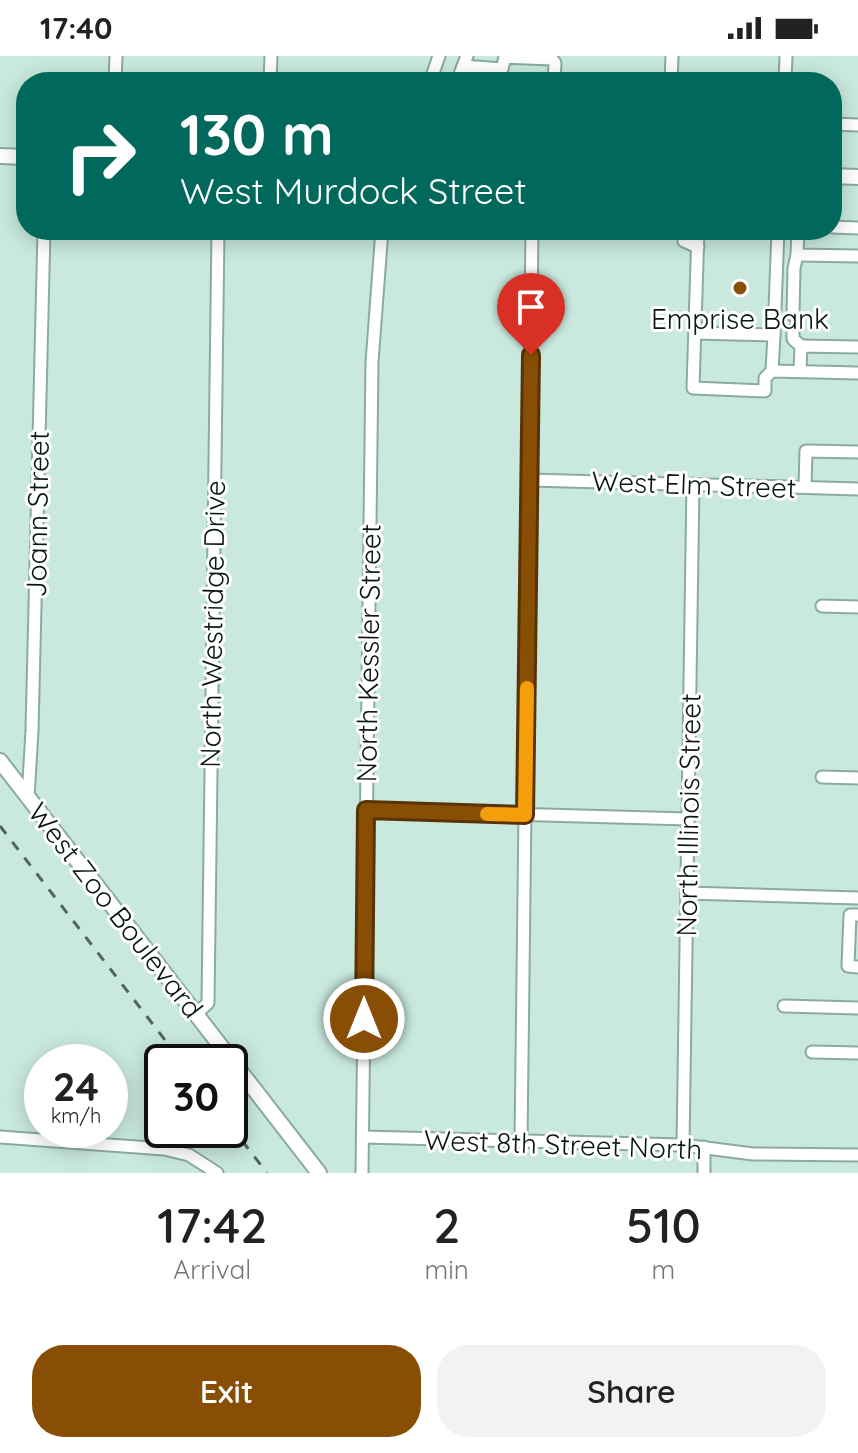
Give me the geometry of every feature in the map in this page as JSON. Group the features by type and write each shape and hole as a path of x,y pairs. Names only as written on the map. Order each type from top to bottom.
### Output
{"main road":[{"name":"West Zoo Boulevard","path":"0,761 319,1173"}],"street":[{"path":"465,61 502,69 505,57 552,59 555,72"},
{"name":"Joann Street","path":"28,797 44,240"},
{"name":"North Westridge Drive","path":"196,1014 208,1003 218,240"},
{"name":"North Kessler Street","path":"362,1173 372,362 381,240"},
{"path":"521,1141 532,240"},
{"path":"684,240 698,247"},
{"path":"698,240 693,388 765,391 765,378 772,371 778,240"},
{"path":"793,315 798,240"},
{"path":"797,255 858,256"},
{"path":"793,330 793,339 801,346 858,347"},
{"path":"695,333 774,335"},
{"path":"800,371 801,346"},
{"path":"772,371 858,373"},
{"path":"805,487 806,451 858,452"},
{"name":"West Elm Street","path":"530,480 858,489"},
{"name":"North Illinois Street","path":"683,1145 693,484"},
{"path":"822,606 858,607"},
{"path":"822,777 858,778"},
{"path":"366,810 688,819"},
{"path":"687,893 858,898"},
{"path":"858,915 850,915 848,966 858,967"},
{"path":"784,1006 858,1008"},
{"path":"812,1052 858,1053"},
{"path":"0,1137 164,1149 189,1155 215,1171"},
{"name":"West 8th Street North","path":"363,1137 683,1145 753,1154 858,1155"},
{"path":"704,1147 704,1173"}],"railway":[{"path":"0,826 168,1044"},
{"path":"248,1148 267,1173"}],"slow traffic":[{"path":"487,814 525,815 527,688"}],"place":[{"name":"Emprise Bank","path":"740,288"}],"route":[{"path":"364,1019 366,810 525,815 531,355"}]}
